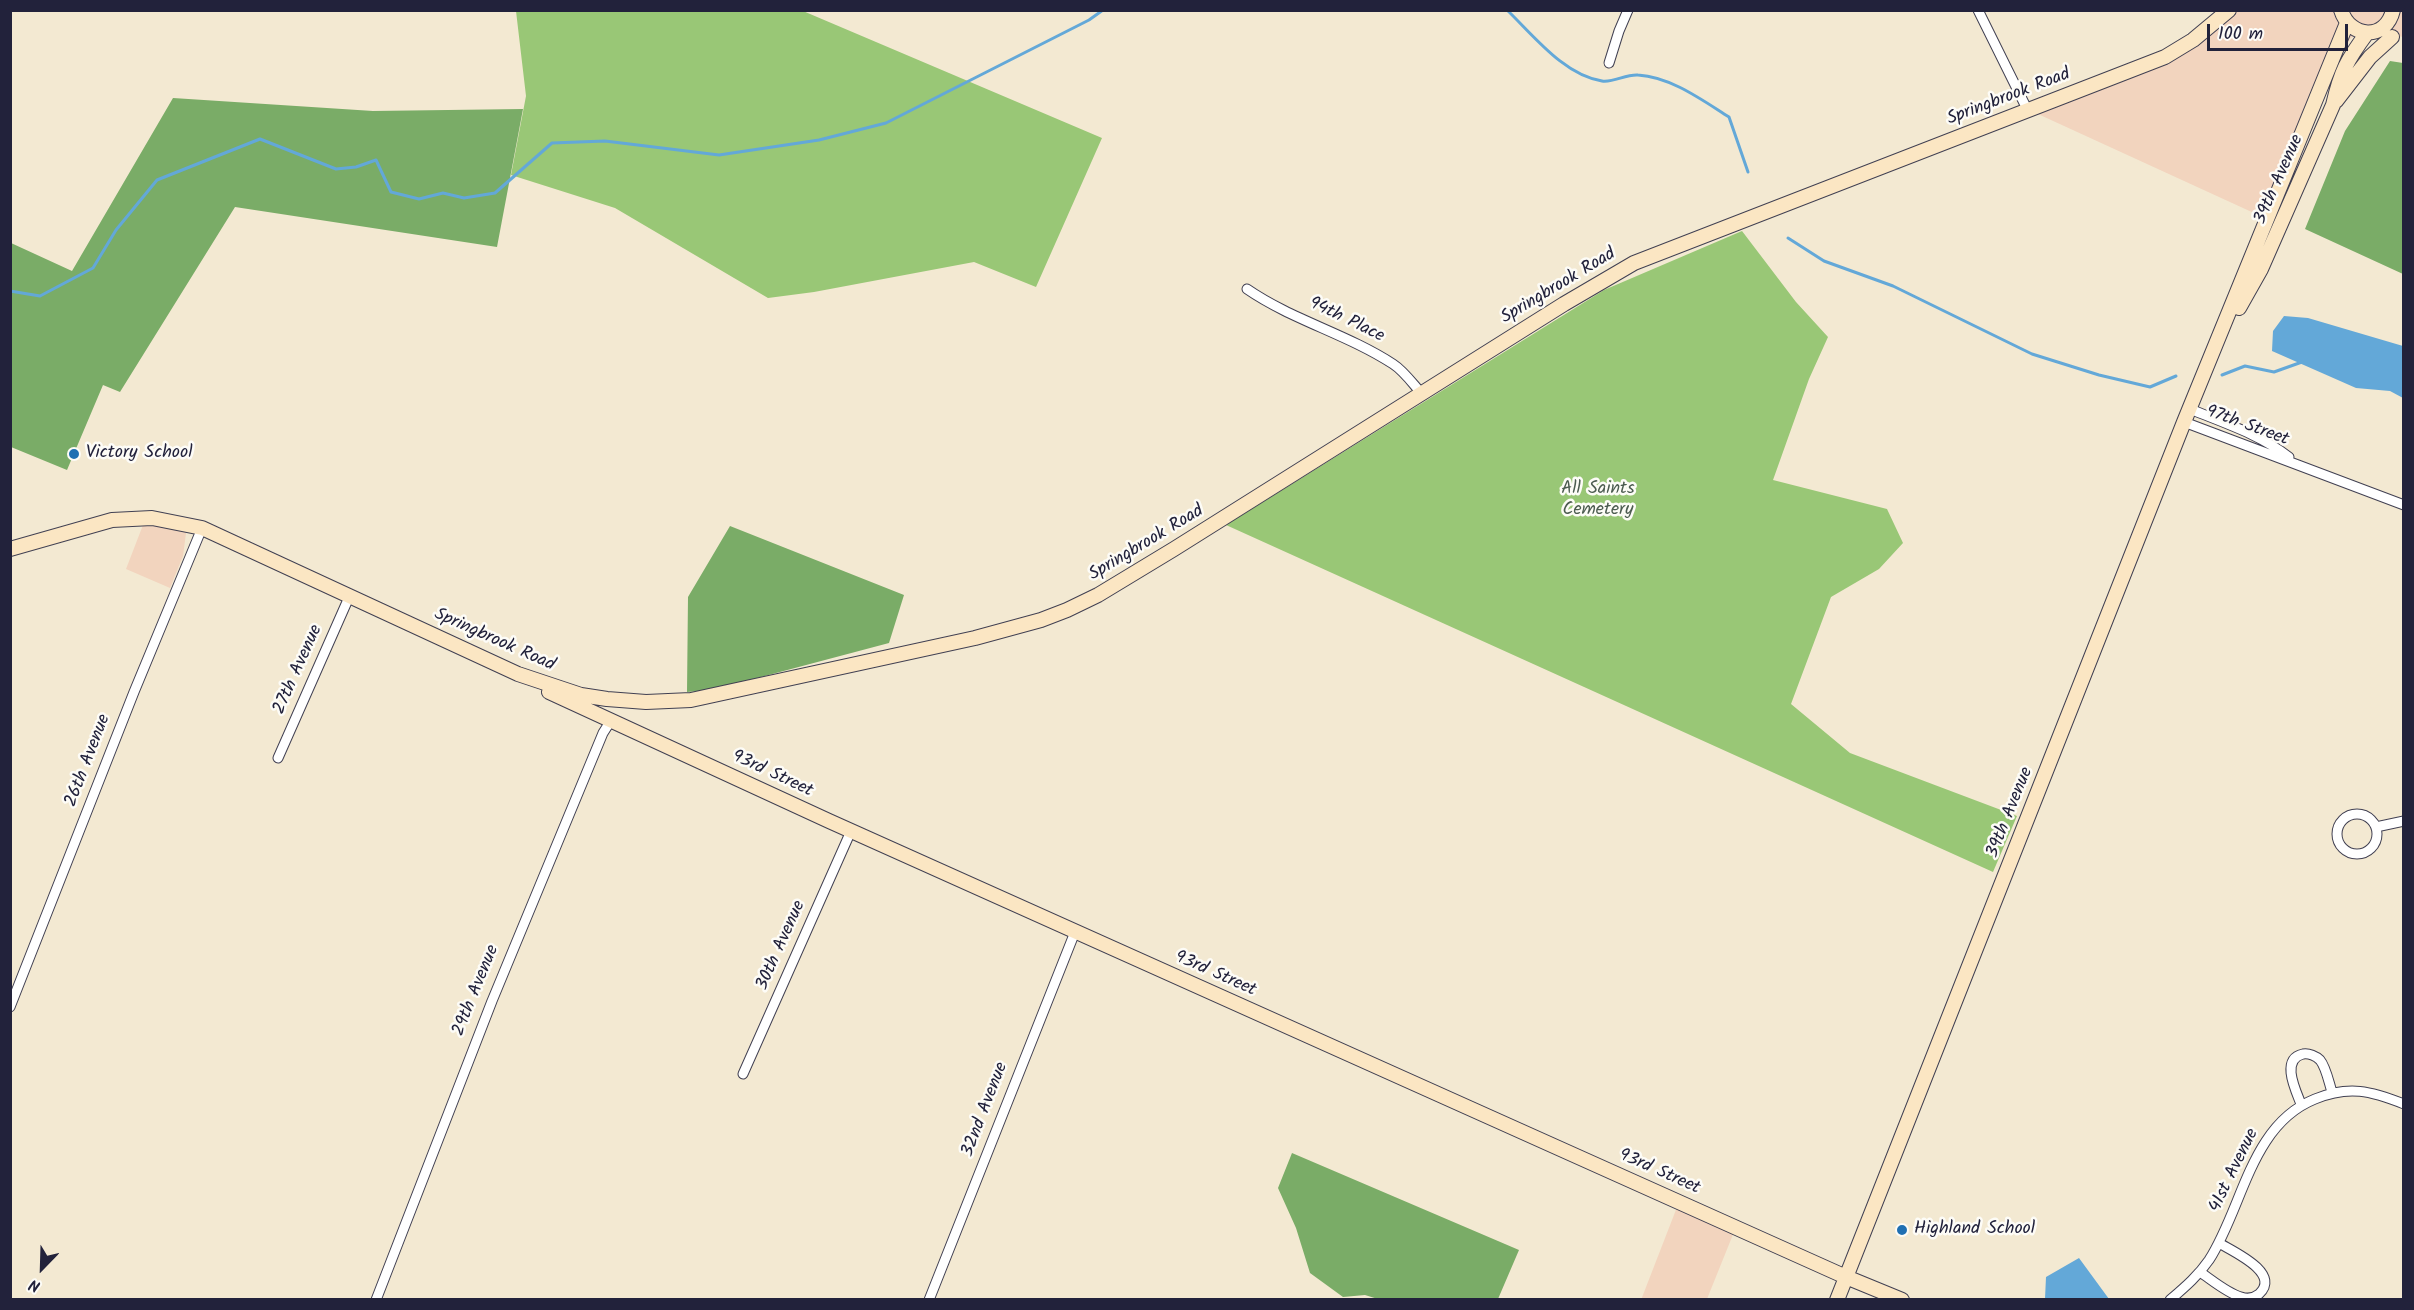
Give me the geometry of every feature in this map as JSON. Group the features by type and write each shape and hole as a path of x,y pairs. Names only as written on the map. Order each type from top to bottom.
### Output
{"street":[{"path":"1609,63 1618,32 1628,10"},
{"path":"1978,10 2027,110"},
{"name":"Springbrook Road","path":"10,549 112,520 152,518 202,528 518,674 581,695 622,701 691,700 716,696 975,638 1067,610 1098,595 1564,304 1634,263 2165,57 2193,40 2229,10"},
{"name":"39th Avenue","path":"2218,339 2230,325 2261,269 2333,105 2347,59 2371,33 2389,22 2393,10"},
{"path":"2398,10 2403,19"},
{"path":"2342,14 2356,31 2398,39"},
{"name":"39th Avenue","path":"1837,1299 2218,339 2342,14"},
{"path":"2333,105 2370,57 2398,39"},
{"name":"94th Place","path":"1247,289 1262,299 1352,341 1395,365 1422,394"},
{"name":"97th Street","path":"2187,415 2298,464 2403,506"},
{"name":"26th Avenue","path":"10,1006 134,692 202,528"},
{"name":"27th Avenue","path":"278,758 350,595"},
{"name":"93rd Street","path":"518,674 536,686 610,722 851,831 1846,1277 1902,1299"},
{"name":"29th Avenue","path":"376,1299 492,1001 603,733 622,701"},
{"path":"2348,816 2367,817 2376,827 2376,840 2369,850 2363,853 2357,854 2345,850 2338,840 2338,826 2348,816"},
{"path":"2376,827 2403,821"},
{"name":"30th Avenue","path":"743,1074 851,831"},
{"name":"32nd Avenue","path":"929,1299 1075,932"},
{"path":"2301,1104 2290,1068 2294,1059 2302,1054 2312,1054 2322,1062 2332,1092"},
{"name":"41st Avenue","path":"2170,1299 2200,1272 2219,1243 2267,1137 2301,1104 2332,1092 2354,1090 2376,1093 2403,1104"},
{"path":"2200,1272 2240,1297 2252,1298 2261,1292 2265,1281 2262,1271 2219,1243"}],"shaded area":[{"path":"2228,11 2403,11 2403,37 2367,29 2351,38 2324,79 2267,219 2027,109 2135,69"},
{"path":"153,524 186,533 183,556 170,588 126,569 143,525"},
{"path":"1679,1202 1736,1227 1707,1299 1641,1300"}],"green space":[{"path":"516,11 803,11 1102,138 1036,287 974,262 814,292 768,298 615,208 511,175 526,96"},
{"path":"2390,61 2403,63 2403,274 2305,229 2345,131"},
{"path":"173,98 373,111 523,109 497,247 235,207 120,392 103,385 67,470 11,447 11,243 72,271"},
{"name":"All Saints Cemetery","path":"1742,231 1796,302 1828,337 1809,379 1773,480 1887,509 1903,543 1879,569 1831,597 1791,704 1850,753 2017,816 1993,872 1226,525 1604,290"},
{"path":"730,526 904,595 889,643 712,690 687,692 688,597"},
{"path":"1292,1153 1519,1250 1498,1299 1381,1300 1365,1295 1343,1297 1310,1273 1296,1228 1278,1188"}],"water":[{"path":"2284,316 2308,318 2403,346 2403,398 2390,391 2356,388 2272,351 2273,331"},
{"path":"2079,1258 2109,1299 2045,1299 2046,1277"}],"waterway":[{"path":"10,291 40,296 93,268 116,230 157,180 260,139 336,169 356,167 376,160 391,192 419,199 443,193 464,198 495,193 552,143 605,141 719,155 819,140 886,123 1089,20 1103,10"},
{"path":"1507,10 1550,53 1575,71 1602,81 1633,75 1662,80 1686,90 1729,117 1748,172"},
{"path":"1788,238 1824,261 1893,286 2032,354 2099,375 2150,387 2176,376"},
{"path":"2222,375 2245,366 2274,372 2302,362"}],"place":[{"name":"Victory School","path":"74,454"},
{"name":"Highland School","path":"1902,1230"}]}
